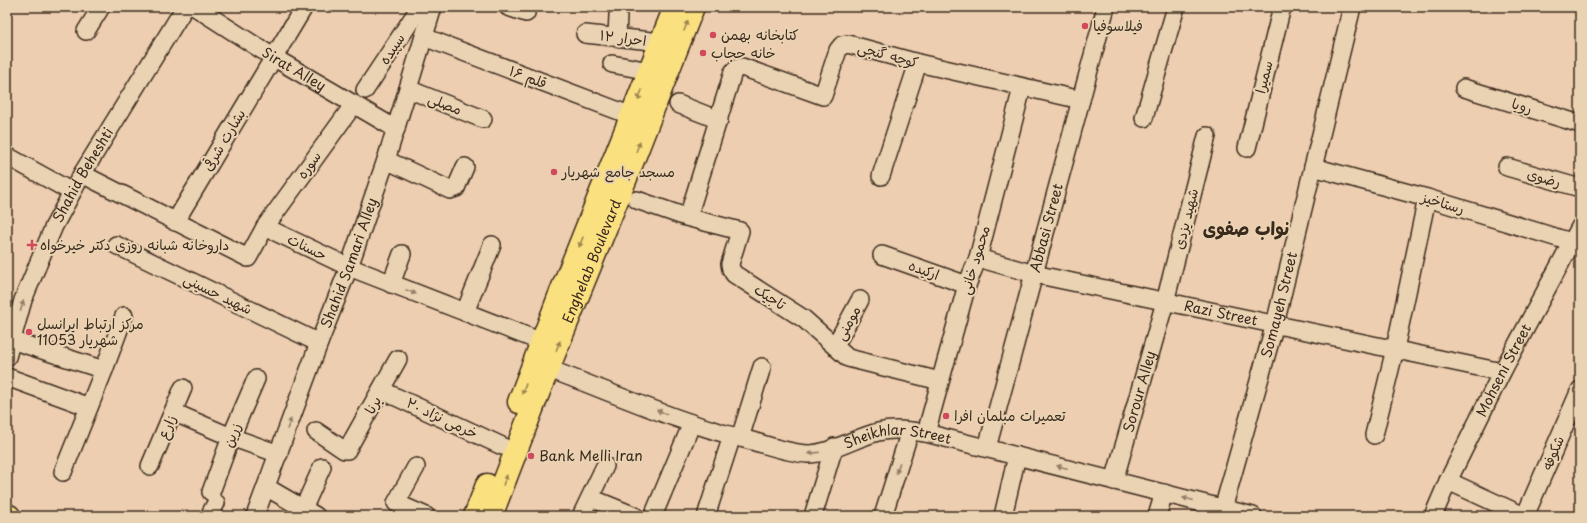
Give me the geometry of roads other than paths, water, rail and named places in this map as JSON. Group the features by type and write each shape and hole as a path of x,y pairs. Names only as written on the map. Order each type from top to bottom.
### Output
{"main road":[{"name":"Enghelab Boulevard","path":"492,516 549,368 632,116 675,7"},
{"name":"Enghelab Boulevard","path":"475,516 542,342 598,223 693,7"}],"street":[{"path":"86,31 102,7"},
{"name":"Shahid Beheshti","path":"7,357 23,300 37,264 72,192 185,7"},
{"name":"Sirat Alley","path":"195,7 273,57 396,129"},
{"name":"بشارت شرقی","path":"175,222 304,7"},
{"name":"سپیده","path":"365,90 420,7"},
{"name":"Shahid Samari Alley","path":"256,516 319,343 349,267 386,160 433,7"},
{"path":"508,7 526,13"},
{"name":"Abbasi Street","path":"987,448 1106,7"},
{"name":"سمیرا","path":"1247,148 1282,7"},
{"name":"Somayeh Street","path":"1224,512 1274,324 1352,7"},
{"path":"1144,118 1173,8"},
{"path":"617,37 618,15"},
{"name":"احرار ۱۲","path":"585,34 661,42"},
{"name":"قلم ۱۶","path":"424,37 632,116"},
{"name":"کوچه گنجی","path":"688,217 733,72 737,68 742,67 823,96 838,50 842,45 848,44 918,63 1022,88 1081,100"},
{"path":"881,176 918,63"},
{"path":"612,64 650,71"},
{"name":"محمود خانی","path":"883,516 940,381 967,285 978,258 1022,88"},
{"name":"رویا","path":"1464,88 1580,124"},
{"name":"مصلی","path":"408,89 483,119"},
{"name":"سوره","path":"175,222 248,258 265,227 354,104"},
{"path":"678,104 719,120"},
{"name":"شهید یزدی","path":"1165,302 1207,136"},
{"path":"7,156 72,192"},
{"path":"386,160 450,190 456,188 465,167"},
{"name":"رستاخیز","path":"1313,167 1427,198 1577,233"},
{"name":"رضوی","path":"1507,167 1580,188"},
{"path":"82,174 175,222"},
{"path":"1374,435 1395,349 1427,198"},
{"name":"تاجیک","path":"637,200 688,217 740,231 730,264 734,274 791,310 848,358 940,381"},
{"name":"حسنات","path":"265,227 349,267 542,342"},
{"name":"Mohseni Street","path":"1433,516 1448,481 1502,372 1577,233"},
{"name":"شهید حسینی","path":"116,245 319,343"},
{"path":"465,312 492,245"},
{"path":"391,284 402,254"},
{"name":"ارکیده","path":"882,255 967,285"},
{"name":"Razi Street","path":"978,258 1034,274 1502,372"},
{"name":"مومنی","path":"835,346 860,300"},
{"name":"Sorour Alley","path":"1114,481 1165,302"},
{"path":"63,472 124,316"},
{"path":"11,340 104,370"},
{"name":"برنا","path":"316,431 344,450 347,450 398,359"},
{"name":"Sheikhlar Street","path":"549,368 692,423 736,437 787,450 809,454 877,432 893,429 918,432 1164,493 1224,512 1253,516"},
{"path":"707,513 762,368"},
{"path":"7,377 89,407"},
{"name":"زرین","path":"212,504 231,437 256,379"},
{"name":"زارع","path":"150,466 183,388"},
{"name":"خرمی نژاد ۲۰","path":"381,390 502,446"},
{"name":"شکوفه","path":"1525,516 1580,390"},
{"path":"173,412 231,437 278,454"},
{"path":"653,516 692,423"},
{"path":"813,516 834,447"},
{"path":"1003,516 1017,456"},
{"path":"581,516 605,466"},
{"path":"266,487 307,514 322,467"},
{"path":"416,467 396,503 426,516"},
{"path":"1448,481 1525,516"},
{"path":"1157,516 1164,493"},
{"path":"590,498 635,516"}],"place":[{"name":"فیلاسوفیا","path":"1085,26"},
{"name":"کتابخانه بهمن","path":"713,35"},
{"name":"خانه حجاب","path":"703,53"},
{"name":"مسجد جامع شهریار","path":"554,172"},
{"name":"داروخانه شبانه روزی دکتر خیرخواه","path":"32,245"},
{"name":"مرکز ارتباط ایرانسل 11053 شهریار","path":"29,332"},
{"name":"تعمیرات مبلمان افرا","path":"946,416"},
{"name":"Bank Melli Iran","path":"531,456"}],"district":[{"name":"نواب صفوی","path":"1246,229"}]}
